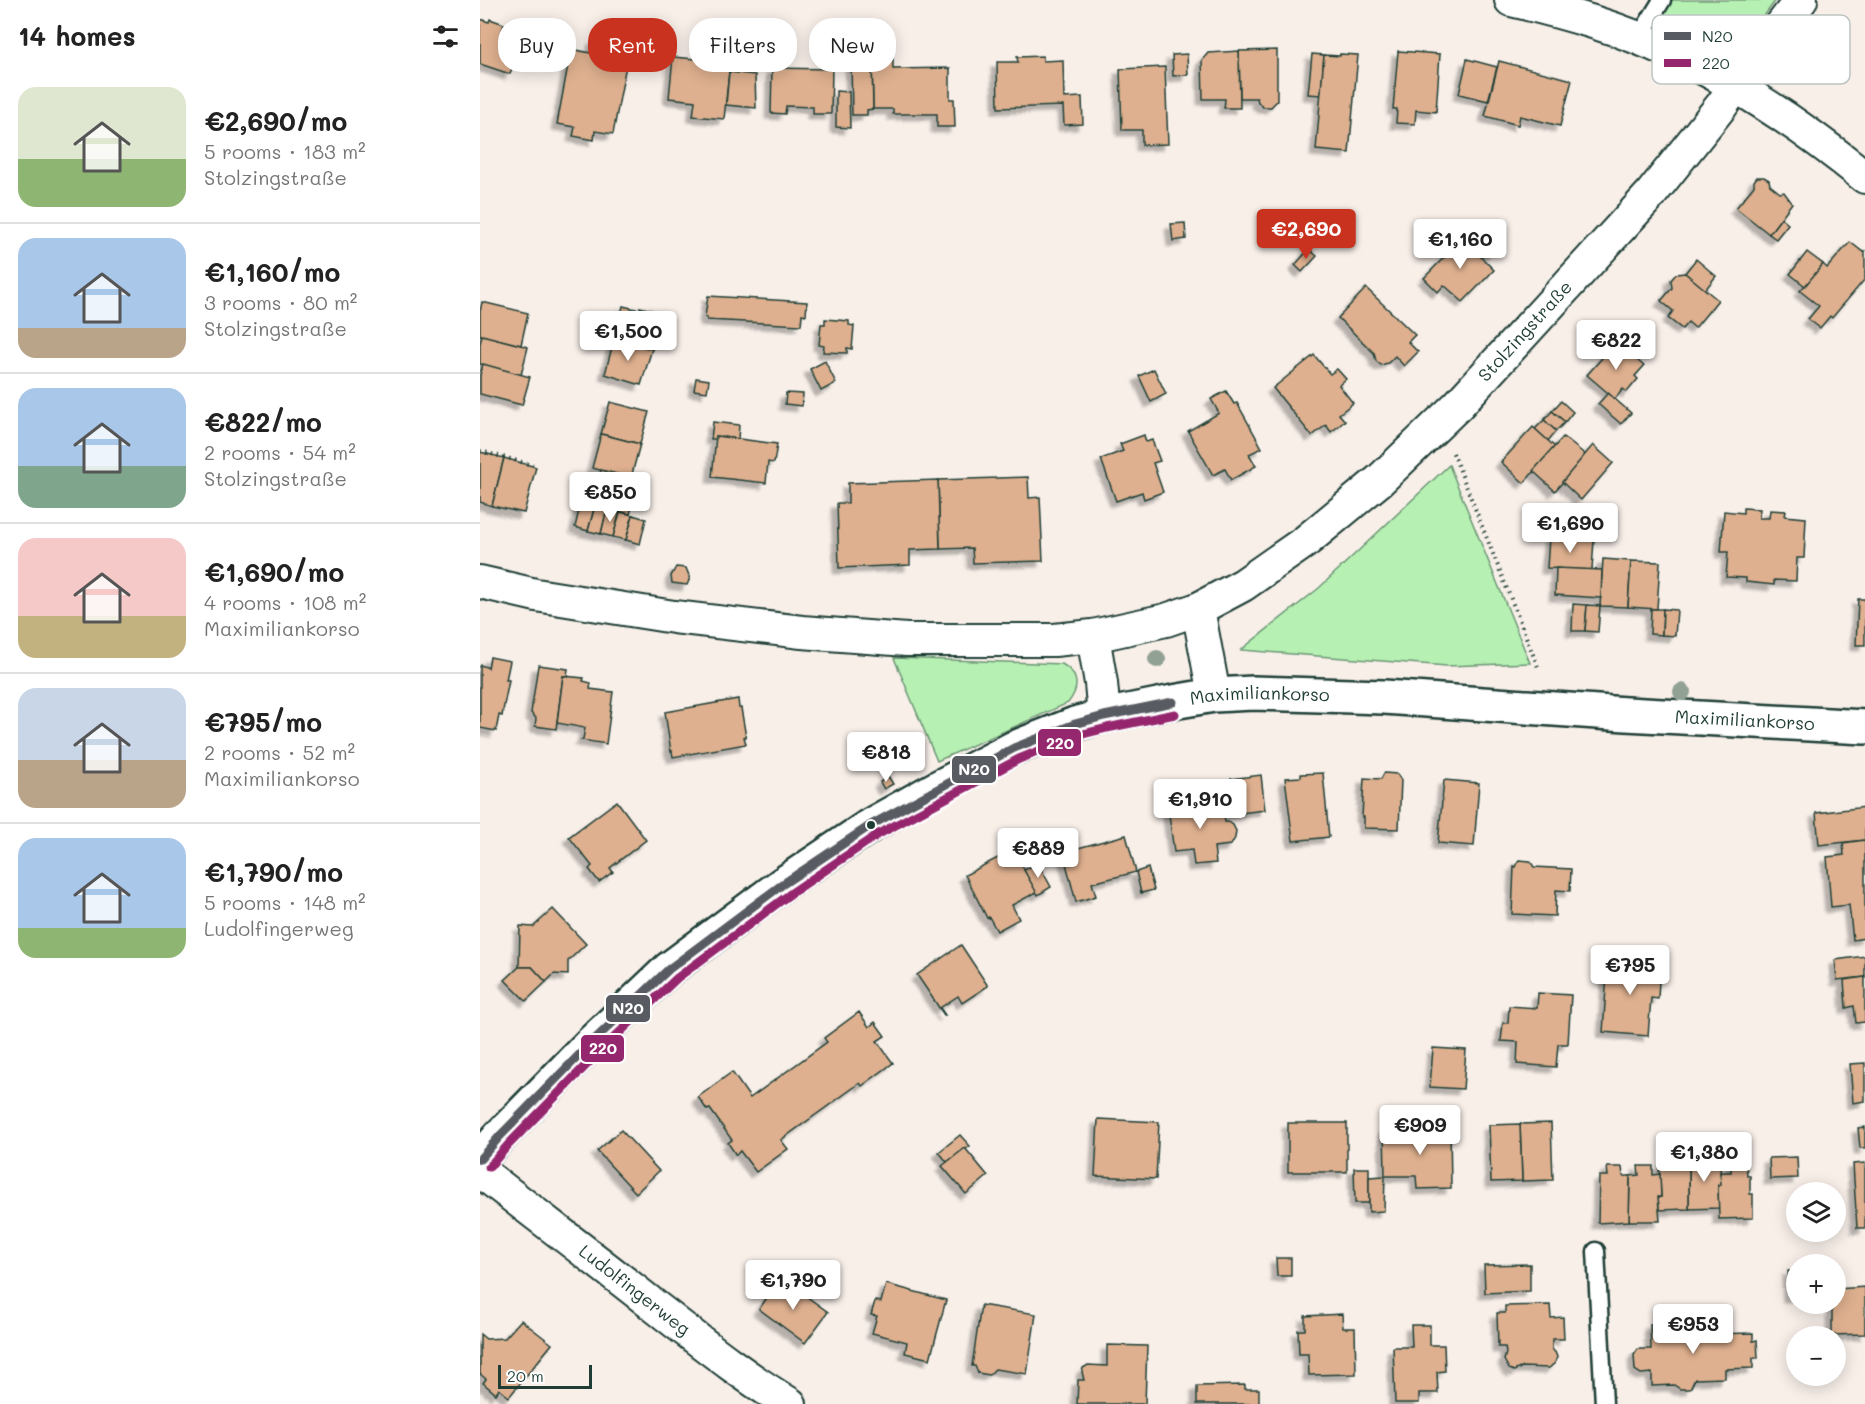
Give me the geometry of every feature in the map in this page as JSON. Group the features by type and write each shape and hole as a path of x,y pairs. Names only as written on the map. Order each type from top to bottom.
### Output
{"street":[{"path":"1511,0 1579,17 1652,44"},
{"name":"Stolzingstraße","path":"1789,15 1801,0"},
{"path":"1730,84 1826,146 1865,177"},
{"name":"Stolzingstraße","path":"480,582 536,595 674,617 802,632 934,641 1054,640 1093,636 1166,620 1198,609 1243,585 1306,541 1380,480 1458,405 1651,194 1737,84"},
{"path":"1198,609 1214,695"},
{"path":"1093,636 1104,716"},
{"name":"Maximiliankorso","path":"480,1159 591,1043 669,969 783,884 871,825 1014,748 1075,724 1104,716 1214,695 1253,693 1384,697 1609,713 1865,727"},
{"name":"Ludolfingerweg","path":"480,1172 704,1346 754,1383 790,1404"}],"lane":[{"path":"1653,15 1662,0"},
{"path":"1638,39 1652,16"},
{"path":"1596,1251 1604,1404"}],"path":[{"path":"1451,450 1538,667"},
{"path":"480,451 533,465"}],"green space":[{"path":"1672,0 1776,0 1765,15 1662,15"},
{"path":"1449,465 1530,663 1447,666 1241,650 1319,588"},
{"path":"894,658 1062,664 1072,672 1076,687 1068,703 937,761"}],"building":[{"path":"480,19 489,22 490,19 498,22 498,70 480,64"},
{"path":"576,50 588,52 588,72 625,72 613,134 595,131 594,140 573,136 575,127 557,124 567,72 576,72"},
{"path":"1277,50 1277,101 1271,107 1263,107 1257,98 1240,98 1239,51"},
{"path":"1239,51 1240,108 1224,108 1225,99 1203,99 1202,60 1208,53"},
{"path":"1398,51 1440,54 1436,112 1416,110 1415,124 1396,123 1397,109 1393,109"},
{"path":"1187,54 1188,75 1173,76 1172,55"},
{"path":"1312,54 1324,55 1321,95 1308,94"},
{"path":"1340,54 1358,55 1349,153 1316,150 1324,55 1340,56"},
{"path":"1043,56 1043,61 1063,60 1064,98 1082,97 1083,124 1064,125 1063,106 998,108 997,62 1018,62 1017,57"},
{"path":"677,57 689,58 689,72 729,72 724,119 693,116 695,101 669,98 672,72 677,72"},
{"path":"1467,59 1497,67 1488,101 1459,94"},
{"path":"1499,61 1572,80 1560,126 1520,116 1518,125 1485,116"},
{"path":"1165,67 1168,144 1142,145 1142,130 1122,130 1120,69"},
{"path":"797,68 809,69 809,72 832,72 831,114 813,114 813,107 786,106 785,114 771,113 772,72 797,72"},
{"path":"950,68 950,99 954,99 955,127 937,127 937,114 893,114 893,109 873,109 872,72 896,72 896,69"},
{"path":"729,72 755,75 756,108 726,105"},
{"path":"851,72 872,72 873,109 867,110 867,115 852,115"},
{"path":"836,91 849,92 850,128 836,127"},
{"path":"1757,177 1769,180 1770,185 1780,193 1784,192 1792,203 1769,234 1736,208 1754,186"},
{"path":"1781,218 1788,224 1776,239 1769,234"},
{"path":"1185,223 1186,239 1173,241 1171,224"},
{"path":"1481,224 1501,243 1491,254 1470,235"},
{"path":"1471,237 1480,245 1475,251 1494,270 1463,302 1444,285 1438,292 1424,278 1462,239 1466,243"},
{"path":"1850,242 1863,252 1865,251 1865,279 1832,318 1830,316 1820,328 1808,319 1819,306 1800,291 1823,264 1827,268"},
{"path":"1309,249 1317,256 1302,272 1295,265"},
{"path":"1807,252 1823,264 1805,286 1790,274"},
{"path":"1696,259 1716,276 1705,290 1685,273"},
{"path":"1685,273 1718,300 1695,328 1688,322 1682,329 1668,318 1673,311 1661,301 1672,288 1671,280 1676,274"},
{"path":"1366,288 1415,335 1408,342 1418,352 1404,366 1395,356 1388,363 1381,365 1376,361 1374,353 1338,318"},
{"path":"708,296 807,302 806,315 802,314 801,325 707,320 705,317"},
{"path":"482,302 528,313 521,345 480,335"},
{"path":"623,306 640,310 640,307 663,313 652,349 614,339"},
{"path":"825,319 849,321 849,325 854,326 852,349 847,348 847,353 823,352 824,346 819,345 821,324 825,324"},
{"path":"482,335 528,347 521,375 480,364"},
{"path":"614,339 652,349 641,385 605,374"},
{"path":"1616,342 1644,366 1635,376 1638,379 1627,392 1623,389 1615,399 1587,375"},
{"path":"1314,355 1330,374 1337,369 1346,379 1339,385 1353,403 1339,414 1345,421 1331,432 1326,425 1312,436 1273,388"},
{"path":"825,361 836,383 821,391 810,369"},
{"path":"483,364 530,377 522,405 480,394 480,375"},
{"path":"1154,369 1166,394 1151,402 1139,376"},
{"path":"696,378 709,380 707,392 694,390"},
{"path":"1226,391 1234,404 1237,403 1262,448 1249,454 1256,466 1231,480 1225,469 1213,475 1188,431 1219,413 1211,399"},
{"path":"786,393 803,394 802,406 785,404"},
{"path":"1608,393 1631,413 1621,424 1598,404"},
{"path":"1561,401 1573,412 1565,422 1552,411"},
{"path":"610,402 649,412 640,444 601,434"},
{"path":"1552,411 1565,422 1556,431 1544,420"},
{"path":"1544,420 1556,431 1548,441 1535,429"},
{"path":"713,422 739,425 738,439 716,436 716,439 711,439"},
{"path":"1533,427 1555,447 1524,483 1501,462"},
{"path":"601,434 640,444 631,478 592,468"},
{"path":"1144,435 1146,442 1152,440 1160,461 1153,463 1163,492 1144,499 1142,492 1116,501 1101,459 1123,451 1120,444"},
{"path":"716,436 777,444 774,463 768,462 766,483 712,477"},
{"path":"1563,437 1586,455 1555,491 1533,471"},
{"path":"1593,445 1613,463 1581,500 1562,482"},
{"path":"480,452 504,458 492,506 480,502"},
{"path":"504,458 536,467 524,513 492,506"},
{"path":"601,470 640,480 630,514 591,504"},
{"path":"1028,477 1029,498 1040,497 1043,561 973,563 972,548 940,549 938,480"},
{"path":"938,480 940,549 910,550 910,565 839,568 837,503 848,503 848,483"},
{"path":"581,502 595,506 588,531 575,527"},
{"path":"595,506 607,509 601,534 588,531"},
{"path":"1743,508 1760,509 1759,518 1769,518 1770,510 1786,511 1785,516 1806,518 1804,558 1797,558 1796,581 1774,580 1774,585 1746,582 1746,578 1726,577 1728,552 1721,552 1724,511 1743,513"},
{"path":"607,509 620,512 613,537 601,534"},
{"path":"620,512 633,515 626,540 613,537"},
{"path":"633,515 646,519 640,544 626,540"},
{"path":"1549,537 1594,540 1592,570 1547,568"},
{"path":"1603,559 1631,561 1628,607 1600,606"},
{"path":"1631,561 1660,562 1657,609 1628,607"},
{"path":"676,567 686,568 690,578 687,585 672,583 671,576"},
{"path":"1556,568 1602,570 1601,598 1555,595"},
{"path":"1858,599 1865,599 1865,645 1856,645"},
{"path":"1573,604 1587,605 1585,631 1572,631"},
{"path":"1587,605 1600,606 1598,632 1585,631"},
{"path":"1651,609 1663,609 1662,635 1650,634"},
{"path":"1663,609 1677,610 1675,636 1662,635"},
{"path":"490,657 510,661 502,716 499,715 496,731 480,728 480,667 481,665 488,668"},
{"path":"538,665 568,669 567,676 563,676 556,729 535,726 536,718 531,713"},
{"path":"563,676 584,678 583,681 591,683 590,689 613,692 606,744 581,740 585,728 557,723"},
{"path":"738,699 746,744 673,757 665,712"},
{"path":"1323,773 1329,837 1293,841 1285,778 1301,777 1301,774"},
{"path":"1384,773 1397,774 1401,780 1399,829 1364,828 1364,817 1362,817 1364,778 1381,779"},
{"path":"1261,775 1265,810 1224,815 1222,803 1234,802 1231,779"},
{"path":"888,776 893,784 884,789 880,782"},
{"path":"1444,780 1479,783 1474,846 1438,843"},
{"path":"617,801 646,840 610,868 613,872 599,882 589,869 592,866 569,837"},
{"path":"1205,801 1205,803 1222,801 1225,822 1233,825 1236,831 1235,838 1231,845 1214,847 1216,863 1194,865 1192,850 1174,852 1168,807"},
{"path":"1865,807 1865,840 1819,845 1816,813"},
{"path":"1126,835 1136,872 1092,883 1096,896 1076,902 1063,852"},
{"path":"1865,840 1865,938 1853,940 1849,905 1831,907 1827,857 1844,855 1843,843"},
{"path":"1013,850 1037,892 1012,905 1019,919 997,931 989,917 987,918 965,875"},
{"path":"1519,860 1530,861 1534,867 1571,869 1570,891 1556,890 1555,916 1512,914 1514,866 1516,867"},
{"path":"1038,863 1051,887 1038,895 1024,870"},
{"path":"1148,868 1154,890 1141,893 1136,872"},
{"path":"553,909 586,944 568,961 568,975 554,974 546,982 532,967 519,967 520,926 533,927"},
{"path":"961,945 988,986 962,1003 958,996 940,1008 944,1015 917,975"},
{"path":"1865,956 1865,977 1837,980 1835,960"},
{"path":"1608,959 1660,962 1658,999 1651,998 1648,1036 1603,1032"},
{"path":"519,967 532,967 546,982 526,1001 505,980"},
{"path":"1865,977 1865,1022 1856,1023 1854,1006 1846,1008 1844,980"},
{"path":"1538,993 1571,995 1568,1044 1558,1044 1556,1067 1517,1064 1518,1042 1501,1041 1503,1023 1508,1023 1509,1006 1537,1008"},
{"path":"859,1012 869,1027 875,1022 885,1036 877,1041 893,1063 862,1086 860,1083 781,1140 788,1149 756,1172 740,1151 736,1155 728,1143 732,1140 710,1109 707,1110 698,1097 732,1072 750,1098 827,1042 824,1038"},
{"path":"1433,1048 1466,1050 1463,1089 1430,1087"},
{"path":"1865,1063 1865,1101 1853,1103 1850,1064"},
{"path":"1098,1119 1159,1122 1156,1179 1095,1176"},
{"path":"1288,1123 1347,1123 1347,1172 1288,1172"},
{"path":"1551,1123 1553,1180 1522,1181 1520,1124"},
{"path":"1520,1124 1522,1181 1491,1182 1489,1125"},
{"path":"1450,1126 1451,1188 1417,1189 1416,1176 1385,1176 1384,1129 1414,1128 1414,1132 1423,1132 1423,1127"},
{"path":"1865,1127 1865,1148 1860,1148 1858,1128"},
{"path":"621,1130 659,1171 636,1193 597,1151"},
{"path":"960,1135 970,1146 947,1162 939,1152"},
{"path":"965,1148 988,1176 966,1194 942,1166"},
{"path":"1712,1153 1712,1162 1720,1162 1719,1208 1689,1209 1689,1164 1697,1164 1696,1155"},
{"path":"1667,1156 1682,1156 1682,1164 1689,1164 1689,1209 1659,1210 1658,1197 1661,1197 1659,1165 1667,1165"},
{"path":"1797,1157 1798,1178 1770,1179 1769,1158"},
{"path":"1731,1162 1746,1162 1747,1176 1750,1176 1750,1194 1753,1194 1753,1218 1719,1219 1720,1172 1731,1172"},
{"path":"1865,1163 1865,1228 1857,1228 1853,1164"},
{"path":"1638,1166 1653,1166 1653,1175 1660,1174 1661,1197 1658,1197 1660,1221 1629,1221 1630,1176 1639,1175"},
{"path":"1607,1167 1622,1167 1623,1176 1630,1176 1629,1221 1598,1223 1599,1176 1608,1176"},
{"path":"1354,1168 1369,1168 1369,1203 1355,1203"},
{"path":"1385,1176 1384,1211 1369,1212 1369,1177"},
{"path":"1276,1258 1291,1258 1291,1276 1277,1276"},
{"path":"1530,1264 1530,1291 1485,1293 1484,1265"},
{"path":"781,1278 828,1312 805,1343 759,1309"},
{"path":"886,1284 946,1300 930,1359 905,1353 907,1342 872,1333 877,1316 871,1315 875,1301 881,1302"},
{"path":"1865,1287 1865,1334 1846,1335 1846,1326 1832,1326 1832,1314 1846,1314 1846,1288"},
{"path":"981,1305 1036,1314 1027,1374 995,1369 989,1375 978,1373 975,1366 972,1366"},
{"path":"1550,1305 1551,1318 1563,1317 1564,1339 1552,1339 1552,1350 1557,1357 1555,1363 1549,1368 1522,1367 1514,1371 1509,1369 1504,1360 1505,1347 1498,1347 1497,1313 1505,1313 1505,1306"},
{"path":"1342,1314 1343,1328 1355,1328 1356,1374 1309,1375 1308,1354 1299,1354 1298,1330 1305,1330 1305,1316"},
{"path":"521,1320 552,1344 509,1397 499,1389 496,1394 483,1383 486,1379 480,1374 480,1334 486,1339 505,1338"},
{"path":"1686,1323 1686,1328 1710,1327 1710,1334 1753,1333 1753,1341 1757,1340 1758,1358 1753,1358 1753,1368 1725,1369 1725,1378 1695,1379 1690,1389 1680,1389 1674,1385 1652,1386 1652,1373 1641,1374 1635,1370 1634,1355 1638,1349 1651,1349 1650,1324"},
{"path":"1411,1325 1430,1325 1430,1345 1444,1345 1445,1371 1437,1372 1438,1393 1419,1393 1419,1403 1395,1403 1393,1347 1412,1347"},
{"path":"1107,1345 1147,1346 1145,1404 1077,1404 1078,1380 1084,1380 1083,1368 1088,1365 1107,1366"},
{"path":"1245,1385 1245,1389 1259,1389 1259,1404 1197,1404 1197,1386"}],"transit line":[{"name":"N20","path":"480,1159 591,1043 669,969 783,884 871,825 1014,748 1075,724 1173,702"},
{"name":"220","path":"489,1167 599,1052 677,978 790,894 877,835 1019,759 1079,735 1175,714"}]}
